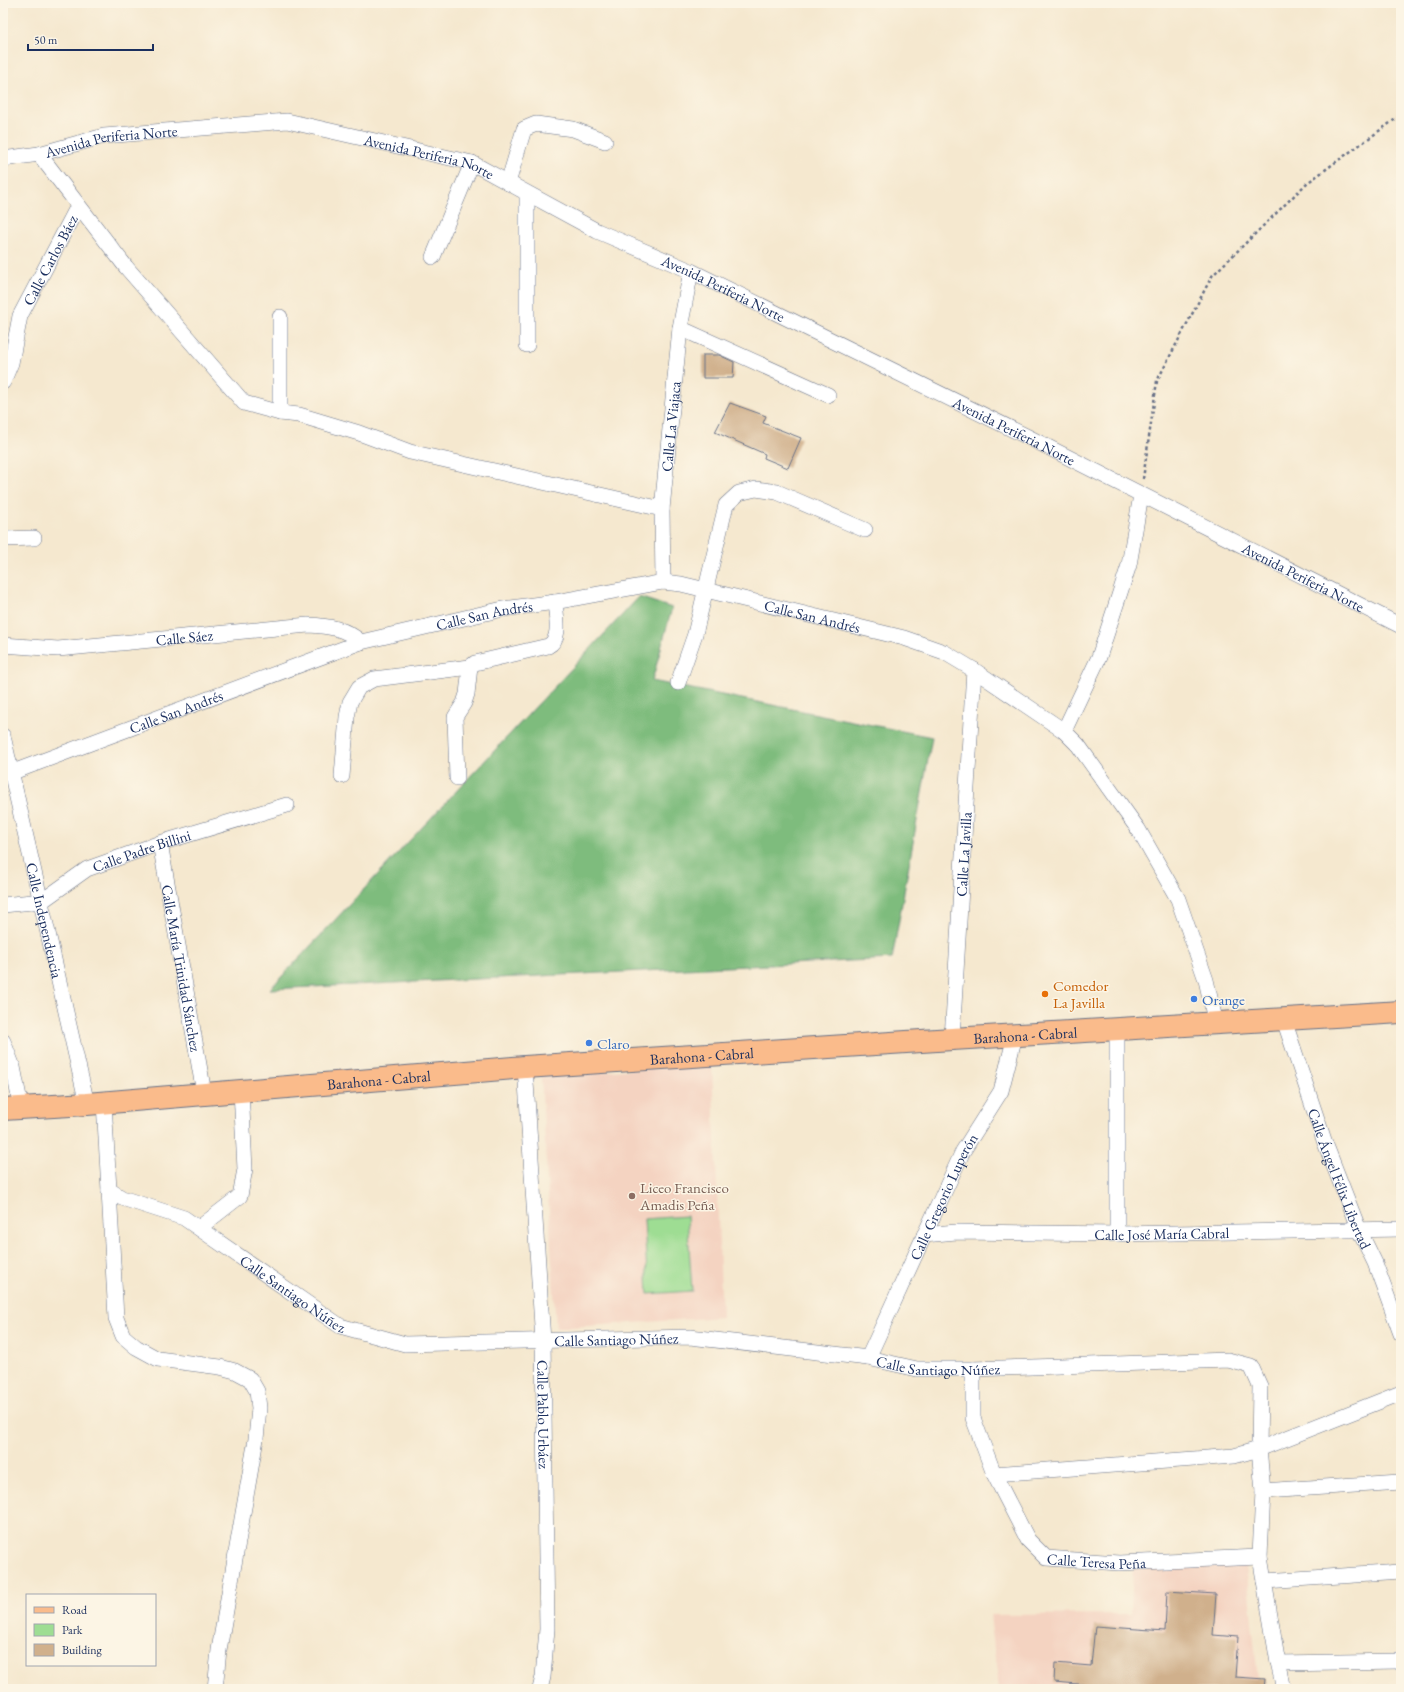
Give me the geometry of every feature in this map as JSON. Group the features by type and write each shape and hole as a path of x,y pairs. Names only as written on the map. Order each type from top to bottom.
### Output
{"main road":[{"name":"Barahona - Cabral","path":"12,1108 95,1103 526,1067 952,1038 1016,1036 1401,1012"}],"street":[{"name":"Avenida Periferia Norte","path":"3,159 39,154 104,136 287,121 472,163 526,194 598,232 691,271 1401,626"},
{"path":"508,183 524,129 536,124 573,129 605,141"},
{"path":"39,154 126,267 244,403 280,413 299,415 359,433 410,452 662,509"},
{"path":"433,257 472,163"},
{"path":"526,194 526,345"},
{"name":"Calle Carlos Báez","path":"3,382 11,363 20,316 78,206"},
{"name":"Calle La Viajaca","path":"663,582 662,509 680,328 691,271"},
{"path":"280,317 280,413"},
{"path":"680,328 828,395"},
{"path":"678,683 695,634 726,505 739,493 756,489 777,492 865,530"},
{"path":"1064,731 1099,656 1129,565 1141,495"},
{"path":"3,539 34,538"},
{"name":"Calle San Andrés","path":"8,773 361,642 502,608 555,602 663,582 681,584 904,638 944,652 974,670 1064,731 1083,751 1133,822 1178,899 1206,980 1216,1024"},
{"path":"342,776 347,717 350,702 359,687 374,680 470,667 475,663 554,643 557,638 555,602"},
{"name":"Calle Sáez","path":"3,645 58,649 308,625 336,627 353,634 361,642"},
{"path":"457,778 455,717 464,703 467,694 470,667"},
{"name":"Calle La Javilla","path":"952,1038 974,670"},
{"name":"Calle Independencia","path":"3,736 8,773 95,1103"},
{"name":"Calle Padre Billini","path":"3,905 42,901 87,869 160,843 287,805"},
{"name":"Calle María Trinidad Sánchez","path":"160,843 204,1093"},
{"name":"Calle Ángel Félix Libertad","path":"1284,1020 1324,1143 1359,1230 1375,1263 1401,1334"},
{"path":"1117,1030 1117,1234"},
{"name":"Calle Gregorio Luperón","path":"868,1358 963,1151 1002,1091 1016,1036"},
{"path":"3,1041 13,1067 12,1108"},
{"name":"Calle Pablo Urbáez","path":"526,1067 543,1341 547,1629 543,1677 540,1689"},
{"path":"199,1228 240,1196 245,1169 241,1090"},
{"path":"95,1103 108,1190 116,1318 122,1336 136,1347 158,1359 220,1367 235,1371 250,1379 257,1391 259,1408 256,1439 218,1650 215,1689"},
{"name":"Calle Santiago Núñez","path":"108,1190 122,1198 184,1218 340,1326 406,1344 690,1337 868,1358 917,1369 973,1369 1228,1360 1251,1366 1260,1386 1259,1449"},
{"name":"Calle José María Cabral","path":"924,1234 956,1232 1117,1234 1401,1229"},
{"name":"Calle Teresa Peña","path":"973,1369 973,1418 994,1474 1028,1540 1046,1558 1119,1563 1260,1557"},
{"path":"994,1474 1234,1456 1259,1449 1401,1393"},
{"path":"1259,1449 1263,1491 1260,1557 1278,1663 1284,1689"},
{"path":"1263,1491 1401,1482"},
{"path":"1264,1581 1401,1572"},
{"path":"1278,1663 1401,1661"}],"path":[{"path":"1141,495 1157,381 1212,276 1307,183 1401,116"}],"shaded area":[{"name":"Liceo Francisco Amadis Peña","path":"712,1064 722,1317 556,1328 541,1076"},
{"path":"1246,1565 1259,1689 999,1689 990,1615 1131,1614 1133,1568"}],"green space":[{"path":"639,597 672,608 652,681 932,737 892,959 270,989"},
{"path":"687,1216 692,1291 648,1294 644,1219"}],"building":[{"path":"703,355 719,355 734,362 733,378 703,378"},
{"path":"730,403 766,416 763,423 801,438 788,468 764,458 765,454 715,432"},
{"path":"1167,1591 1216,1594 1213,1635 1238,1637 1235,1677 1265,1679 1264,1689 1141,1689 1054,1682 1055,1663 1091,1666 1095,1626 1165,1631"}],"place":[{"name":"Comedor La Javilla","path":"1045,994"},
{"name":"Orange","path":"1194,999"},
{"name":"Claro","path":"589,1043"},
{"name":"Liceo Francisco Amadis Peña","path":"632,1196"}]}
